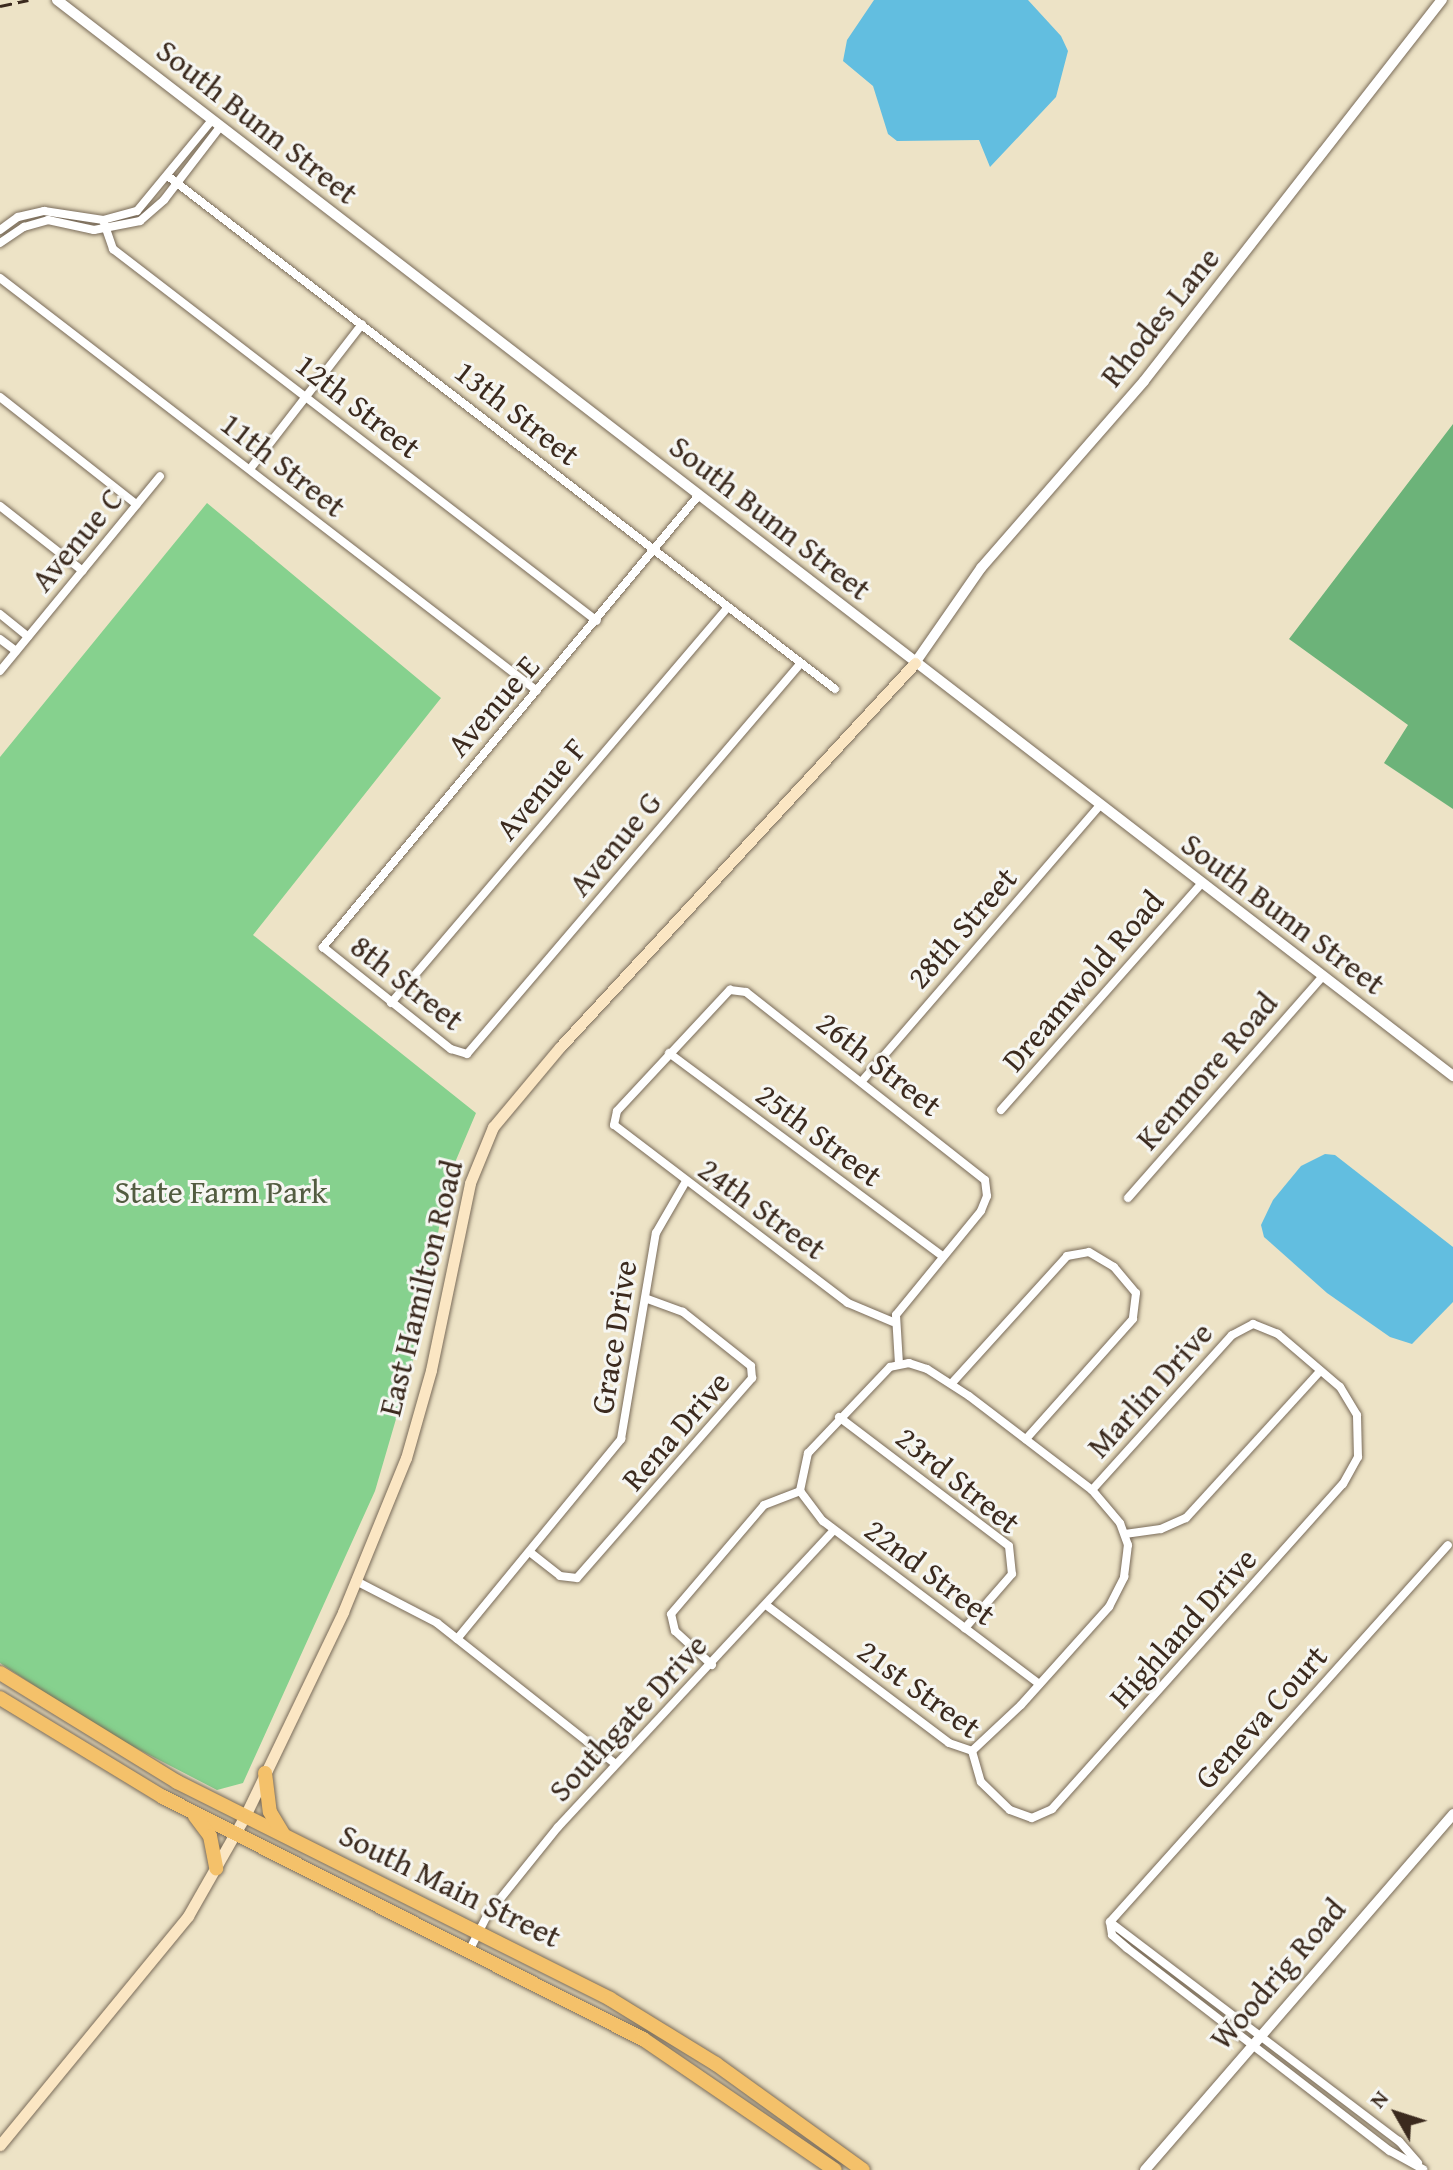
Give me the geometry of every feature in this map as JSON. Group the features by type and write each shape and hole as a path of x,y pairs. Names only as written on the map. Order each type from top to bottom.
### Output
{"highway":[{"name":"South Main Street","path":"0,1673 136,1759 574,1979 681,2041 863,2170"},
{"name":"South Main Street","path":"0,1698 192,1812 470,1949 643,2039 835,2170"},
{"path":"265,1773 270,1812 283,1834"},
{"path":"192,1812 210,1836 216,1868"}],"main road":[{"name":"East Hamilton Road","path":"0,2145 154,1961 216,1868 245,1816 358,1582 417,1423 470,1183 493,1127 560,1047 915,663"}],"street":[{"name":"South Bunn Street","path":"57,0 1453,1076"},
{"name":"Rhodes Lane","path":"915,663 981,568 1212,294 1442,0"},
{"path":"0,243 24,227 48,220 103,225 137,211 172,179 216,124"},
{"name":"13th Street","path":"172,179 835,689"},
{"path":"0,230 18,217 44,211 103,225"},
{"name":"12th Street","path":"103,225 113,249 597,621"},
{"name":"11th Street","path":"0,278 537,691"},
{"path":"250,469 362,324"},
{"path":"0,397 137,505"},
{"name":"Avenue C","path":"0,671 160,476"},
{"name":"Avenue E","path":"323,946 657,551 698,496"},
{"path":"0,506 83,571"},
{"name":"Avenue F","path":"391,1003 728,607"},
{"path":"0,614 28,637"},
{"path":"0,639 16,651"},
{"name":"Avenue G","path":"464,1055 801,663"},
{"name":"28th Street","path":"862,1081 1099,806"},
{"name":"Dreamwold Road","path":"1001,1110 1201,884"},
{"name":"8th Street","path":"323,946 391,1003 464,1055"},
{"name":"Kenmore Road","path":"1128,1198 1323,976"},
{"name":"26th Street","path":"669,1053 733,989 746,992 971,1165 987,1187 981,1211 941,1255"},
{"name":"24th Street","path":"669,1053 614,1120 620,1133 848,1303 893,1322"},
{"name":"25th Street","path":"669,1053 941,1255"},
{"name":"Grace Drive","path":"457,1639 531,1553 539,1534 621,1439 661,1218 685,1183"},
{"path":"952,1383 1060,1262 1079,1251 1100,1257 1134,1288 1137,1312 1026,1439"},
{"path":"899,1364 893,1322 910,1292 941,1255"},
{"name":"Rena Drive","path":"531,1553 560,1576 577,1578 752,1378 751,1366 683,1312 645,1298"},
{"name":"Marlin Drive","path":"1092,1490 1243,1327 1256,1324 1270,1328 1320,1371 1354,1407 1361,1437 1358,1457"},
{"path":"712,1665 675,1631 671,1614 764,1505 800,1491 804,1459 881,1372 899,1364 927,1369 952,1383 1092,1490 1125,1534 1128,1564 1116,1598 1039,1684 972,1751"},
{"path":"1125,1534 1161,1529 1186,1518 1320,1371"},
{"name":"23rd Street","path":"839,1417 1009,1546 1012,1574 965,1628"},
{"name":"Highland Drive","path":"1032,1818 1052,1809 1065,1796 1343,1484 1358,1457"},
{"name":"22nd Street","path":"800,1491 834,1530 1039,1684"},
{"name":"Southgate Drive","path":"470,1949 520,1873 614,1763 712,1665 834,1530"},
{"name":"Geneva Court","path":"1255,2040 1117,1940 1110,1922 1448,1545"},
{"path":"358,1582 416,1610 614,1763"},
{"name":"21st Street","path":"766,1605 949,1743 972,1751 986,1789 1010,1810 1032,1818"},
{"name":"Woodrig Road","path":"1145,2170 1453,1814"},
{"path":"1255,2040 1399,2141 1424,2169"},
{"path":"1255,2040 1390,2151 1424,2169"},
{"path":"1338,2111 1345,2101"}],"green space":[{"path":"1453,424 1453,809 1384,763 1408,725 1289,639"},
{"name":"State Farm Park","path":"207,503 441,698 253,935 476,1113 448,1179 417,1347 375,1491 243,1783 217,1790 105,1732 0,1663 0,757"}],"water":[{"path":"874,0 1028,0 1061,36 1068,51 1056,97 990,167 979,140 897,141 888,134 873,86 843,61 847,40"},
{"path":"1325,1154 1335,1155 1453,1247 1453,1302 1412,1344 1390,1337 1327,1293 1264,1237 1261,1225 1273,1200 1301,1166"}],"railway":[{"path":"0,6 28,0"}]}
